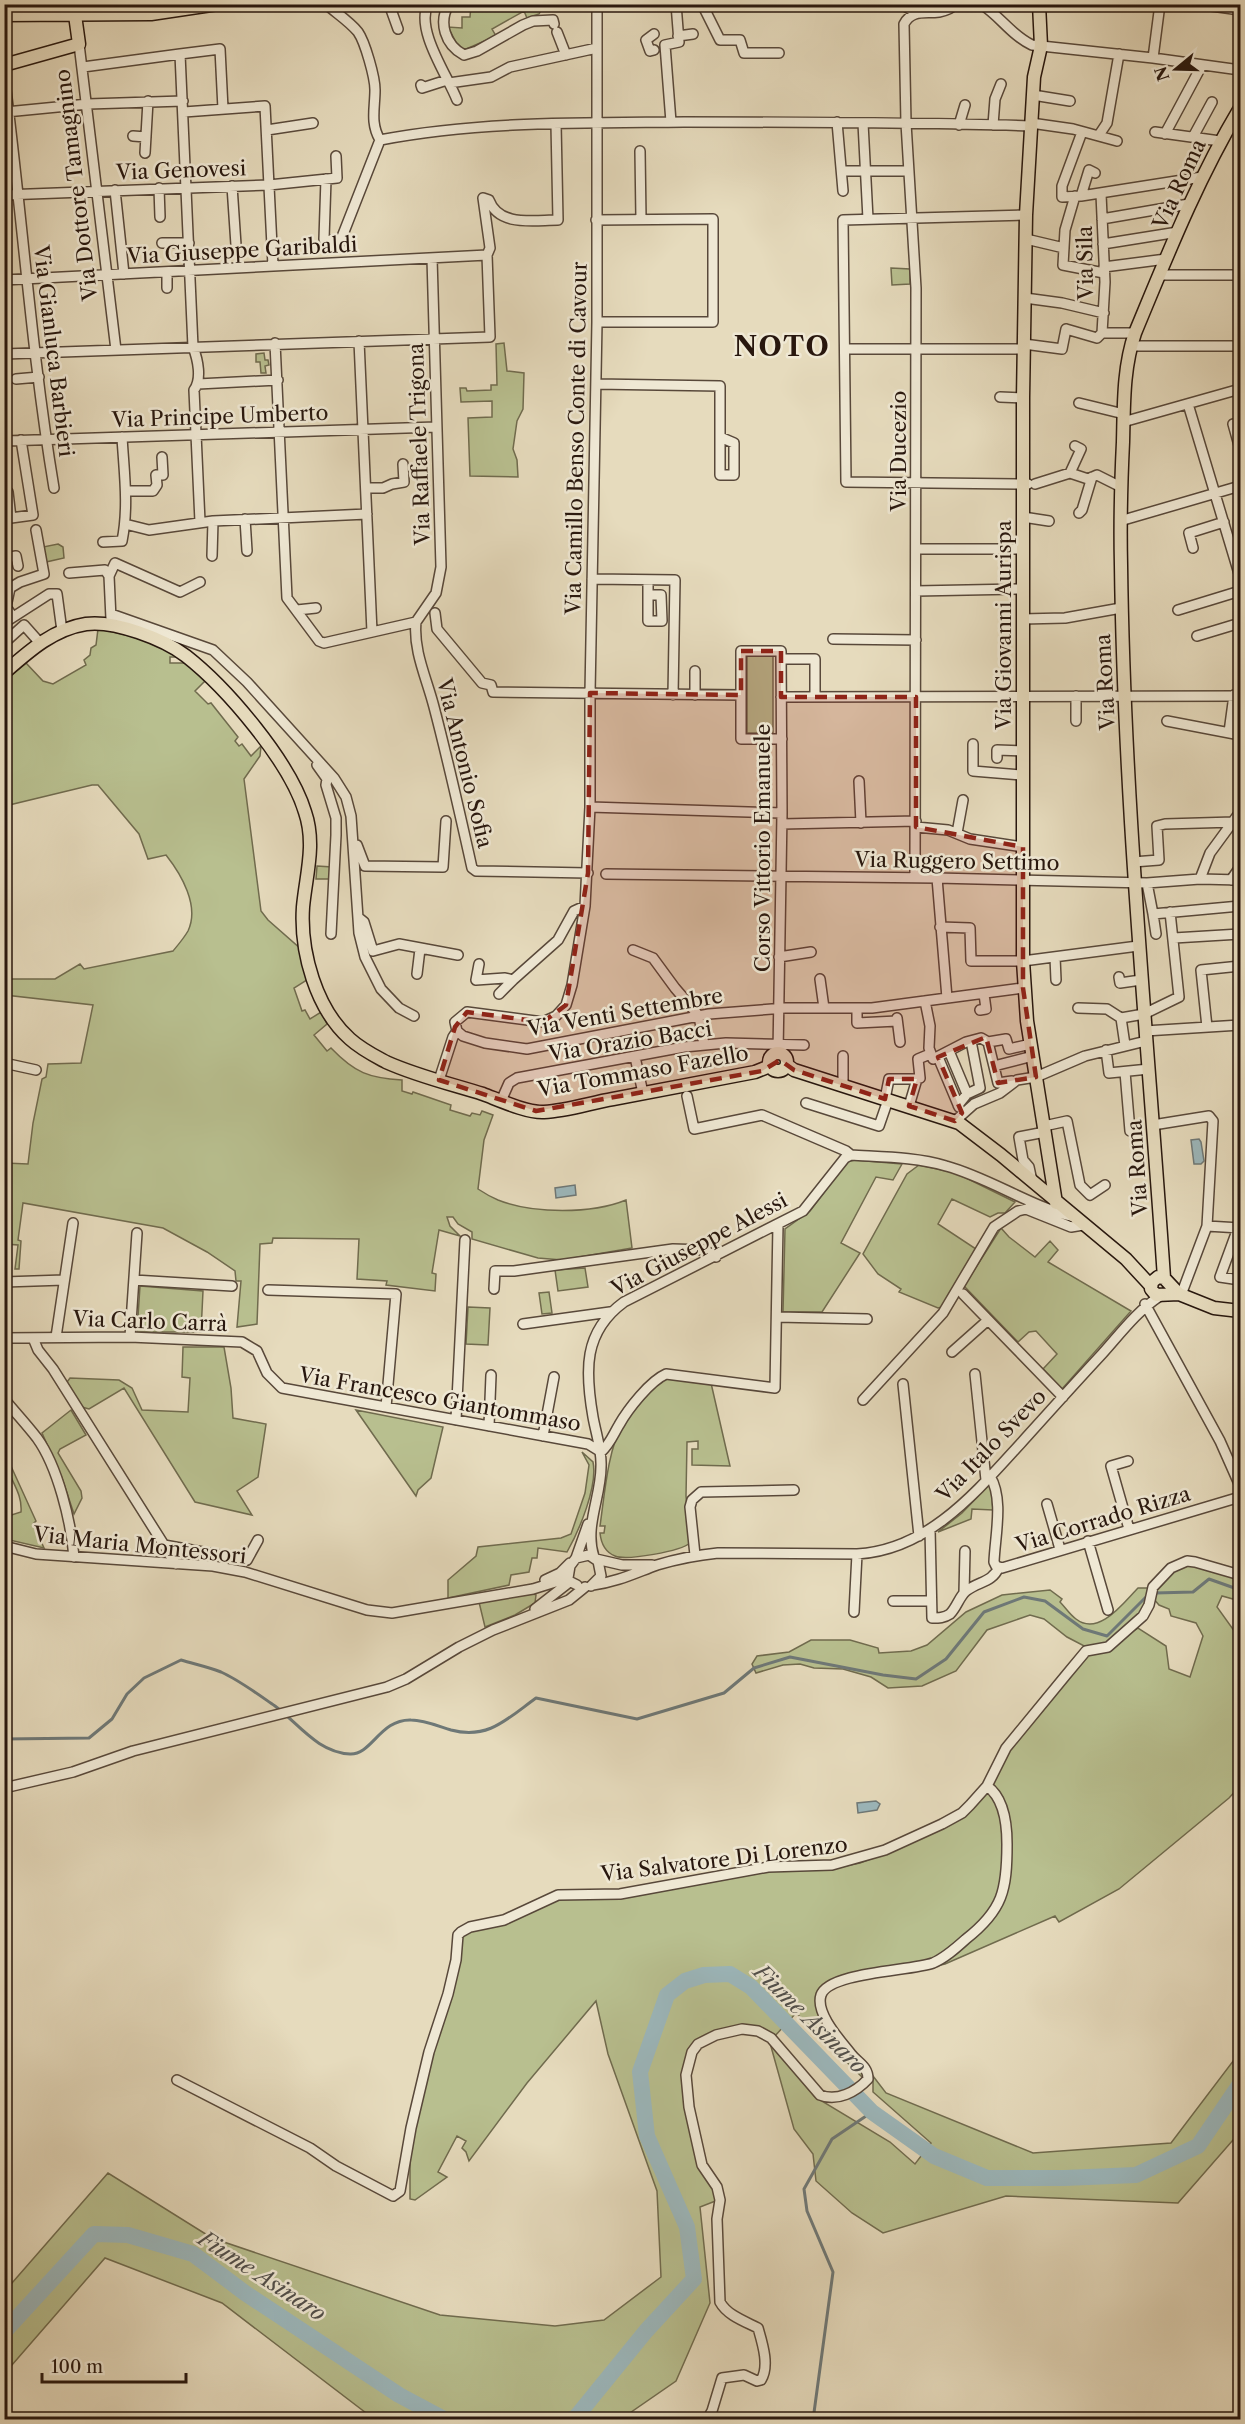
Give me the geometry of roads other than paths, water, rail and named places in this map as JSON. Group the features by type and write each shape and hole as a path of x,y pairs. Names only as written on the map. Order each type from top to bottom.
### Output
{"main road":[{"path":"4,15 151,14 218,4"},
{"name":"Via Giovanni Aurispa","path":"1039,4 1041,46 1034,77 1026,215 1023,398 1028,484 1023,517 1022,549 1023,988 1054,1207"},
{"name":"Via Dottore Tamagnino","path":"75,15 80,44"},
{"path":"4,65 80,44"},
{"name":"Via Roma","path":"1166,1280 1133,883 1121,608 1120,521 1124,383 1135,333 1189,204 1220,141 1240,108"},
{"name":"Via Tommaso Fazello","path":"5,670 40,643 62,631 111,619 162,642 187,657 238,707 283,765 300,797 310,834 310,864 303,908 304,934 314,980 321,1001 339,1029 364,1051 390,1063 536,1112 762,1071 770,1066"},
{"path":"778,1049 786,1057 787,1065 784,1070 777,1071 770,1066 771,1056 778,1049"},
{"path":"787,1065 794,1070 886,1100 909,1106 958,1113 1001,1155 1032,1181 1054,1207 1078,1221 1126,1259 1156,1291 1180,1295 1214,1308 1240,1311"},
{"path":"1156,1291 1158,1277 1166,1280 1180,1295"}],"street":[{"path":"326,4 360,35 374,81 375,132 380,140"},
{"path":"389,4 398,29"},
{"path":"449,4 443,13 443,27 457,51 464,55 477,51 533,21 553,20 566,54"},
{"name":"Via Camillo Benso Conte di Cavour","path":"588,873 597,322 597,4"},
{"path":"676,4 679,39"},
{"path":"702,4 720,40 740,40 744,53 779,53"},
{"path":"903,5 916,13 939,12 957,4"},
{"path":"981,4 994,12 1022,40 1041,46 1240,70"},
{"path":"1153,58 1160,4"},
{"path":"1197,4 1240,10"},
{"path":"426,6 429,43 457,100"},
{"name":"Via Ducezio","path":"915,878 916,288 906,123 904,24 916,13"},
{"path":"654,34 646,40 654,49 671,122"},
{"path":"654,49 693,34"},
{"name":"Via Dottore Tamagnino","path":"80,44 116,350"},
{"path":"421,85 422,88 448,82 491,77 510,67 597,48"},
{"path":"82,67 220,49 225,109"},
{"path":"178,54 184,114 190,345 197,359 196,434 200,522"},
{"path":"1100,135 1107,123 1119,54"},
{"path":"1202,65 1160,133 1220,141"},
{"name":"Via Gianluca Barbieri","path":"4,74 46,440 54,488"},
{"path":"993,125 995,99 1001,84"},
{"path":"1033,95 1070,101"},
{"path":"145,153 148,101"},
{"path":"7,112 88,104 181,101"},
{"path":"1193,137 1212,102"},
{"path":"959,125 965,105"},
{"path":"184,114 266,106 273,266"},
{"path":"362,109 374,107"},
{"path":"380,140 459,129 556,124 837,122 1031,124 1100,135 1117,141"},
{"path":"837,122 839,167 842,171 843,191"},
{"path":"267,130 313,123"},
{"path":"863,123 868,219"},
{"path":"4,354 190,345 490,337 485,257 490,248 483,203 486,197 493,209 507,219 558,220 556,124"},
{"path":"1082,132 1062,186 1062,197 1101,194 1202,177"},
{"path":"133,136 146,137"},
{"path":"336,156 337,178 326,179 324,239 340,242 380,140"},
{"path":"640,151 640,219"},
{"path":"4,169 15,168"},
{"path":"1095,173 1089,170 1065,230 1063,265 1104,270 1166,259"},
{"path":"842,171 909,171"},
{"name":"Via Genovesi","path":"4,195 269,185 326,179"},
{"path":"232,186 236,245"},
{"path":"159,188 160,217"},
{"path":"115,190 124,274"},
{"name":"Via Sila","path":"1101,194 1104,270 1102,333"},
{"path":"1102,219 1189,204"},
{"path":"1026,215 843,220 846,482 1028,484 1070,473 1088,479 1097,475 1121,487"},
{"path":"596,220 713,219 713,321 597,322"},
{"path":"1103,244 1178,231"},
{"path":"1026,239 1064,248"},
{"path":"162,243 189,243"},
{"name":"Via Giuseppe Garibaldi","path":"4,280 485,257"},
{"name":"Via Raffaele Trigona","path":"417,622 436,593 440,580 432,258"},
{"path":"167,272 167,288"},
{"path":"1160,276 1240,275 1239,376"},
{"path":"1025,298 1062,303 1104,313"},
{"path":"845,349 1024,346 1062,349 1066,329 1075,326 1097,338 1102,333 1135,333"},
{"path":"4,327 5,334"},
{"path":"359,341 372,632"},
{"path":"278,343 287,598 319,641 324,643 417,622"},
{"path":"1131,346 1240,346"},
{"path":"16,379 39,377"},
{"path":"196,387 278,383"},
{"path":"596,384 720,386 720,437"},
{"path":"1079,403 1123,418 1188,405 1240,389"},
{"path":"1000,397 1023,398"},
{"path":"1188,405 1240,577"},
{"path":"1233,424 1240,449"},
{"name":"Via Principe Umberto","path":"4,441 436,426"},
{"path":"103,542 122,541 126,491 122,437"},
{"path":"8,492 11,518 33,515 21,440"},
{"path":"1070,473 1081,449 1075,446"},
{"path":"126,491 153,491 157,485 156,475 163,475 162,457"},
{"path":"366,488 383,488 404,482 404,464"},
{"path":"1079,513 1086,501 1092,477"},
{"path":"1120,521 1240,486"},
{"path":"125,524 150,530 213,521 367,514"},
{"path":"1023,517 1049,520"},
{"path":"245,519 247,551"},
{"path":"212,556 213,521"},
{"path":"1193,548 1189,533 1224,522"},
{"path":"36,530 44,573 10,588 6,607 9,620 49,594 57,594 62,631"},
{"path":"917,549 1022,549"},
{"path":"4,558 16,556 18,566"},
{"path":"200,582 180,592 116,563 107,573 111,619 213,650 247,682 334,778 346,797 351,816 360,940 365,957 381,988 399,1008 414,1016"},
{"path":"69,573 107,573"},
{"path":"592,579 675,580 673,695"},
{"path":"648,580 648,595"},
{"path":"916,591 1022,589"},
{"path":"1178,610 1240,591"},
{"path":"297,610 316,608"},
{"path":"1022,619 1065,618 1121,608"},
{"path":"435,613 437,629 482,683 491,685 493,692 741,695"},
{"name":"Via Antonio Sofia","path":"417,622 415,632 418,653 434,704 472,868 476,871 588,873"},
{"path":"1197,636 1240,623"},
{"path":"4,643 24,625 40,643"},
{"path":"833,639 916,640"},
{"path":"782,739 741,739 741,651 815,659 815,697"},
{"name":"Corso Vittorio Emanuele","path":"778,1049 782,824 781,655"},
{"path":"695,671 695,695"},
{"path":"1076,696 1076,721"},
{"path":"781,697 1237,696 1229,732"},
{"path":"1167,721 1240,735"},
{"path":"973,744 973,771 1022,775"},
{"path":"997,758 997,750 1022,751"},
{"path":"316,757 315,763 327,779 326,785 336,818 331,934"},
{"path":"859,781 861,823"},
{"path":"957,833 963,800"},
{"path":"590,807 782,813"},
{"path":"1200,879 1209,853 1240,812"},
{"path":"354,844 359,846 364,866 443,867 446,821"},
{"path":"1133,862 1159,860 1156,826 1234,822"},
{"path":"782,824 916,824 948,830 970,839 1023,847"},
{"path":"1236,880 1240,867"},
{"name":"Via Venti Settembre","path":"588,873 572,985 566,1005 561,1012 543,1022 467,1012 455,1022 457,1031 463,1036 527,1049 699,1016 779,1008 896,1006 1023,988"},
{"name":"Via Ruggero Settimo","path":"606,874 1133,883 1200,879 1236,880"},
{"path":"937,878 947,998"},
{"path":"1147,883 1156,934"},
{"path":"499,994 558,940 574,911 585,906"},
{"path":"1153,914 1240,906"},
{"path":"1078,1008 1107,1009 1117,1015 1144,1014 1179,997 1170,912"},
{"path":"359,918 364,922 373,951 399,944 458,955"},
{"path":"940,927 970,928 971,961 1023,961 1138,946"},
{"path":"1174,938 1240,934"},
{"path":"417,974 420,949"},
{"path":"633,950 652,958 699,1016 704,1045"},
{"path":"779,957 811,952"},
{"path":"1068,956 1069,967"},
{"path":"1055,957 1056,980"},
{"path":"479,964 476,980 505,978 513,980"},
{"path":"1207,1027 1201,970 1240,966"},
{"path":"1119,977 1120,983 1141,980"},
{"path":"820,979 824,1008"},
{"path":"980,1010 986,1009 984,994"},
{"path":"926,1001 925,1023 934,1055 954,1093 958,1113"},
{"path":"896,1006 900,1042"},
{"path":"857,1008 857,1023 897,1021"},
{"path":"1117,1015 1123,1046"},
{"path":"988,1042 998,1083 1036,1077 1146,1036 1207,1027 1240,1025"},
{"path":"439,1080 457,1031"},
{"path":"909,1106 917,1079 920,1078 918,1059 949,1051 981,1038 988,1042 1006,1039 1009,1049 1032,1050"},
{"path":"966,1091 980,1088 969,1042"},
{"name":"Via Orazio Bacci","path":"501,1101 509,1083 517,1078 704,1045 726,1043 778,1049 804,1045"},
{"path":"994,1066 1032,1050"},
{"path":"1106,1050 1109,1073 1149,1070"},
{"path":"949,1051 966,1091 958,1113"},
{"path":"843,1056 843,1086"},
{"path":"635,1057 643,1093"},
{"path":"4,1063 36,1070"},
{"path":"1125,1072 1130,1131"},
{"path":"806,1102 881,1126 889,1079 917,1079"},
{"path":"958,1113 1000,1092 1017,1080"},
{"path":"687,1096 694,1129 762,1115 851,1155 946,1165 1054,1207"},
{"path":"1153,1125 1212,1117 1207,1226 1180,1295"},
{"path":"1032,1181 1029,1167 1023,1160 1019,1137 1067,1121 1080,1185 1090,1195 1105,1185"},
{"name":"Via Giuseppe Alessi","path":"594,1513 602,1469 587,1369 590,1347 610,1312 624,1302 803,1211 845,1158 851,1155"},
{"path":"863,1400 943,1313 994,1227 1018,1211 1026,1209 1071,1227 1078,1221"},
{"path":"56,1337 73,1223"},
{"path":"601,1452 607,1447 620,1423 654,1380 666,1374 775,1388 778,1225"},
{"path":"1207,1226 1239,1228 1220,1277"},
{"path":"130,1337 137,1233"},
{"path":"456,1420 465,1240"},
{"path":"494,1289 495,1270 514,1271 673,1249 705,1250 716,1257"},
{"path":"1210,1273 1240,1280"},
{"path":"4,1281 64,1280"},
{"path":"134,1280 232,1286"},
{"path":"268,1290 396,1294 386,1407"},
{"path":"1156,1291 1144,1306 1220,1441 1240,1486"},
{"path":"963,1294 1063,1397"},
{"name":"Via Italo Svevo","path":"657,1565 695,1555 718,1553 878,1553 919,1536 957,1510 1144,1306"},
{"path":"523,1323 610,1312"},
{"path":"777,1317 867,1319"},
{"path":"952,1352 988,1320"},
{"name":"Via Carlo Carrà","path":"4,1338 130,1337 242,1342 257,1351 267,1373 274,1380"},
{"path":"33,1338 38,1350 53,1369 176,1564"},
{"name":"Via Corrado Rizza","path":"975,1374 988,1478 996,1494 994,1562 999,1567 1007,1567 1129,1528 1240,1497"},
{"path":"489,1426 491,1375"},
{"path":"543,1436 554,1377"},
{"name":"Via Francesco Giantommaso","path":"274,1380 282,1388 588,1444 601,1452"},
{"path":"903,1384 919,1536"},
{"path":"4,1399 39,1440 60,1485 73,1538 74,1557"},
{"path":"1128,1461 1111,1466 1129,1528"},
{"path":"695,1555 690,1507 692,1500 701,1492 794,1490"},
{"path":"1047,1504 1060,1549"},
{"path":"526,1616 564,1589 579,1582 599,1579 601,1572 590,1537 594,1513"},
{"path":"4,1788 73,1772 133,1751 387,1687 406,1679 459,1647 526,1616 569,1600 579,1582 574,1560 594,1513"},
{"path":"930,1529 932,1618 949,1615 964,1593 965,1551"},
{"path":"164,1545 247,1560 258,1540"},
{"path":"1088,1541 1108,1610"},
{"name":"Via Maria Montessori","path":"4,1546 36,1554 176,1564 245,1572 367,1610 392,1612 418,1610 517,1590"},
{"path":"854,1612 857,1554"},
{"path":"517,1590 551,1578 574,1560 585,1555 622,1565 657,1565"},
{"name":"Via Salvatore Di Lorenzo","path":"177,2080 310,2148 336,2166 393,2196 400,2191 411,2128 429,2052 448,1994 460,1932 470,1927 504,1920 558,1895 620,1894 768,1867 816,1867 858,1860 885,1850 962,1813 987,1786 1006,1748 1086,1651 1108,1647 1143,1616 1149,1605 1153,1587 1171,1568 1187,1561 1240,1575"},
{"path":"517,1590 565,1579 579,1582 627,1578 657,1565"},
{"path":"964,1593 988,1581 996,1575 999,1567"},
{"path":"533,1588 540,1596 539,1606"},
{"path":"893,1601 932,1601"},
{"path":"707,2420 722,2378 744,2375 757,2381 761,2380 765,2374 765,2361 758,2328 736,2317 720,2302 717,2219 720,2200 717,2187 702,2165 689,2107 686,2075 692,2052 698,2044 716,2035 742,2029 758,2031 771,2038 820,2095 828,2098 842,2096 864,2084 868,2079 866,2069 851,2055 822,2013 821,1995 824,1988 841,1981 934,1962 982,1926 995,1912 1002,1894 1007,1860 1007,1827 998,1797 987,1786"}],"water":[{"path":"1199,1139 1204,1161 1201,1164 1194,1164 1191,1140"},
{"path":"575,1185 576,1195 556,1198 555,1188"},
{"path":"876,1801 880,1804 877,1810 858,1813 857,1803"}],"waterway":[{"path":"1155,1593 1193,1592 1209,1579 1240,1590"},
{"path":"4,1739 89,1738 112,1719 127,1694 144,1678 181,1660 216,1670 235,1679 275,1706 318,1743 338,1752 350,1754 358,1753 391,1725 400,1721 416,1720 451,1730 476,1732 497,1726 536,1698 637,1719 724,1693 754,1668 790,1657 916,1679 946,1659 984,1612 1024,1597 1045,1601 1083,1629 1107,1636 1147,1596"},
{"name":"Fiume Asinaro","path":"569,2420 576,2417 646,2331 694,2279 687,2227 647,2136 640,2072 667,1995 685,1981 704,1975 730,1974 751,1987 872,2112 934,2156 987,2178 1136,2175 1198,2146 1240,2084"},
{"path":"813,2420 833,2272 807,2211 804,2189 832,2139 872,2112"},
{"name":"Fiume Asinaro","path":"4,2332 94,2234 128,2235 193,2254 245,2293 399,2395 446,2420"}],"district":[{"name":"NOTO","path":"782,346"}]}
